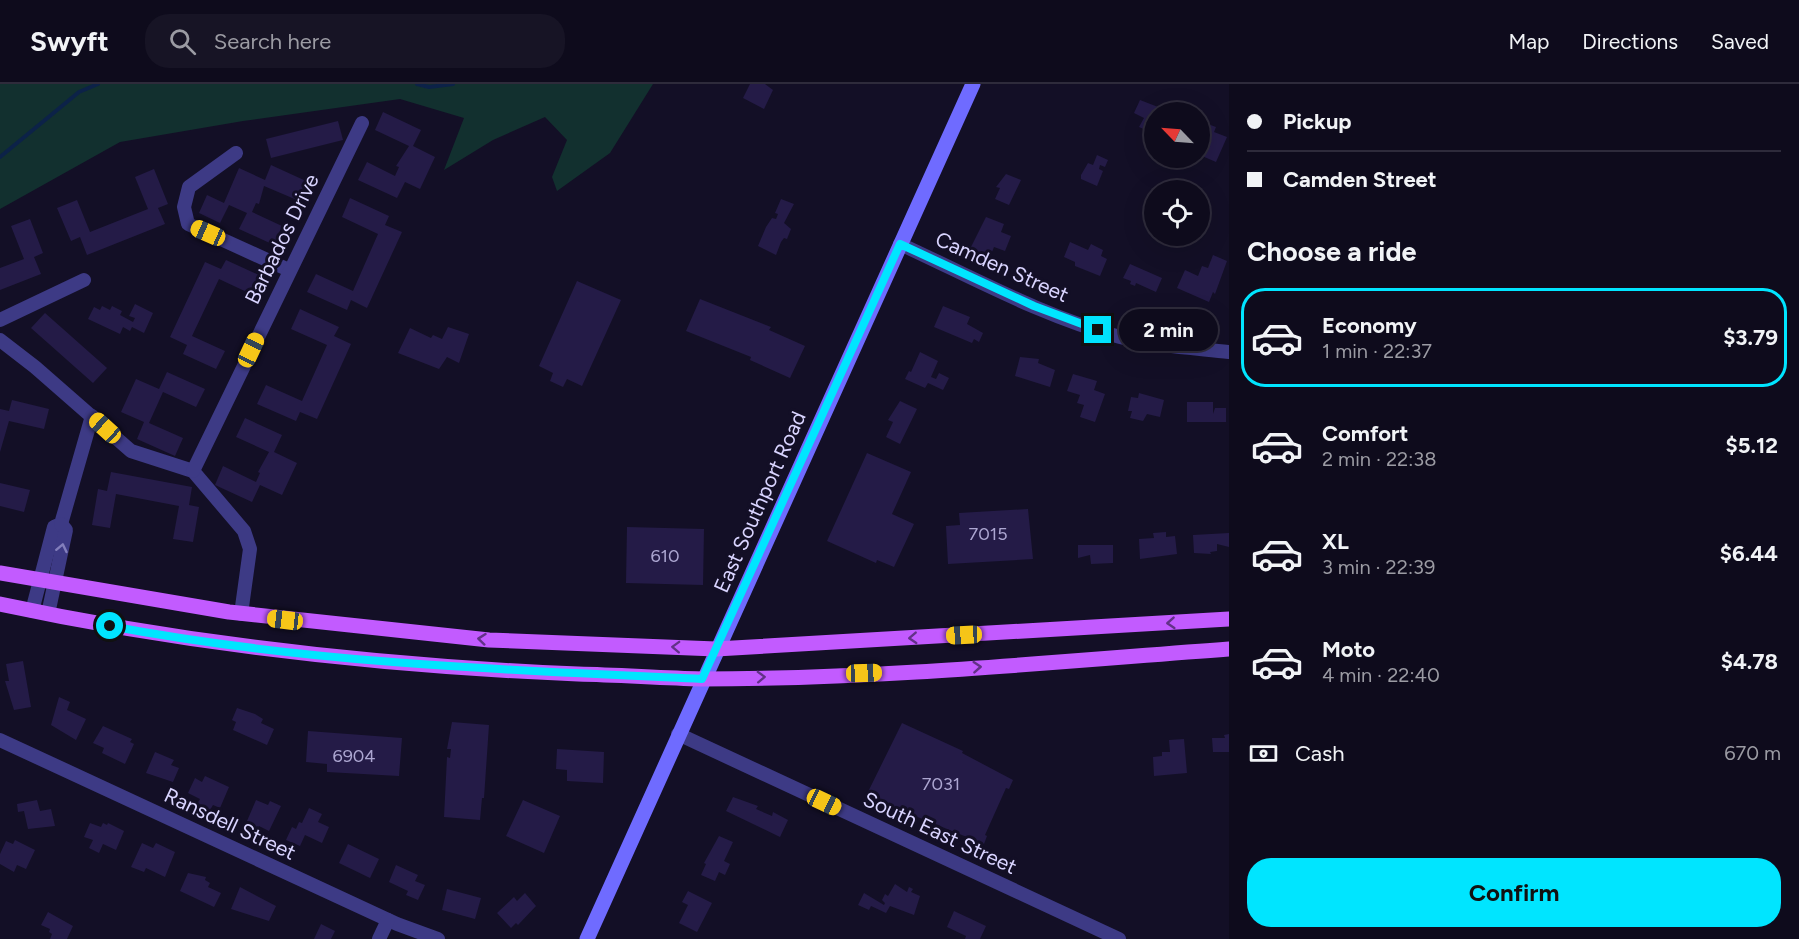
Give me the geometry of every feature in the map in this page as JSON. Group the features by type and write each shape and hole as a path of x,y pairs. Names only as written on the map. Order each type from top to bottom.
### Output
{"main road":[{"name":"East Southport Road","path":"587,939 702,679 974,84"},
{"path":"0,573 241,614 489,640 716,649 1229,619"},
{"path":"0,604 173,638 374,662 482,670 702,679 910,671 1229,649"}],"street":[{"name":"Barbados Drive","path":"194,471 289,270 362,123"},
{"path":"236,153 189,187 184,217 188,224 289,270"},
{"name":"Camden Street","path":"900,244 1034,306 1098,330 1150,343 1229,352"},
{"path":"0,320 84,280"},
{"path":"0,340 131,451 194,471 244,531 250,549 241,614"},
{"path":"48,614 47,582 54,527 61,524 92,416"},
{"path":"32,611 47,582"},
{"name":"South East Street","path":"678,734 1119,939"},
{"name":"Ransdell Street","path":"2,746 388,920 438,939"},
{"path":"379,939 388,920"}],"green space":[{"path":"0,84 653,84 610,153 557,191 552,177 567,140 545,117 493,140 444,170 464,118 400,99 243,121 120,142 0,209"}],"building":[{"path":"750,84 765,84 773,90 764,109 743,98"},
{"path":"1140,100 1145,102 1144,118 1134,113"},
{"path":"383,112 421,130 413,146 435,157 420,189 405,182 397,198 358,180 367,162 395,176 399,167 396,166 409,146 375,130"},
{"path":"1144,118 1144,129 1139,127"},
{"path":"338,121 343,140 271,158 266,139"},
{"path":"1210,125 1216,127 1214,132 1227,137 1216,162 1210,159"},
{"path":"1097,155 1108,160 1105,167 1100,165 1099,169 1103,171 1097,186 1081,179 1081,175 1088,163 1093,165"},
{"path":"271,165 306,181 297,200 264,186 259,204 256,203 252,212 282,226 274,245 239,229 247,213 229,205 220,223 199,213 207,195 224,203 239,168 265,180"},
{"path":"154,169 168,204 158,208 165,224 87,255 80,237 71,241 57,208 77,200 90,232 148,209 135,177"},
{"path":"1006,174 1021,180 1009,205 995,199 1000,188 996,187"},
{"path":"350,198 389,216 385,225 402,232 367,308 351,300 347,310 307,292 316,274 353,291 378,234 342,217"},
{"path":"781,199 794,204 784,223 791,229 787,239 784,238 781,242 776,255 758,246 772,218 776,219 778,214 775,213"},
{"path":"986,217 1004,224 1001,232 1011,236 1005,251 994,247 990,257 970,249"},
{"path":"30,219 43,253 34,257 41,274 0,290 0,268 24,259 11,226"},
{"path":"1070,242 1088,250 1091,244 1103,250 1101,256 1107,259 1100,276 1075,266 1075,262 1064,257"},
{"path":"1213,255 1227,261 1215,294 1213,292 1209,302 1177,288 1185,270 1198,276 1202,266 1208,268"},
{"path":"226,260 259,275 251,294 219,279 192,336 225,351 216,369 183,354 187,345 170,337 205,262 221,269"},
{"path":"1130,264 1162,278 1156,292 1136,283 1135,286 1130,284 1131,281 1123,278"},
{"path":"577,281 621,300 582,386 567,379 563,387 550,381 553,373 539,366"},
{"path":"700,299 771,327 769,330 805,346 790,378 750,360 751,357 686,331"},
{"path":"135,304 153,313 144,333 132,327 130,331 123,327 120,334 88,319 94,307 100,310 102,306 110,310 112,306 122,311 120,315 133,322 135,318 129,316"},
{"path":"943,306 970,317 967,324 983,333 979,342 974,339 972,343 934,327"},
{"path":"300,309 339,327 334,336 351,344 317,419 300,412 296,421 257,404 266,385 302,401 327,345 291,329"},
{"path":"45,313 107,368 93,383 31,328"},
{"path":"448,327 469,334 459,363 447,357 439,369 398,353 410,328 431,338 433,335 442,339"},
{"path":"920,352 938,361 931,377 936,379 939,373 949,378 943,390 928,383 925,388 905,379 909,371 911,372"},
{"path":"1020,357 1039,359 1038,363 1055,370 1050,387 1015,376"},
{"path":"167,372 205,389 196,407 163,392 149,423 183,438 175,456 137,439 144,422 121,412 136,379 159,389"},
{"path":"1073,374 1097,381 1094,390 1105,394 1095,422 1080,417 1084,405 1077,403 1080,395 1067,391"},
{"path":"1139,393 1164,400 1160,417 1147,414 1143,421 1130,418 1132,411 1128,411 1131,397 1138,398"},
{"path":"12,400 49,409 44,429 9,421 0,452 0,409 9,411"},
{"path":"900,401 917,409 900,444 886,437 893,422 888,420"},
{"path":"1187,402 1213,402 1213,414 1215,408 1226,408 1226,422 1187,422"},
{"path":"245,418 282,435 274,452 297,463 282,495 260,485 252,502 215,485 223,466 256,482 260,473 258,472 269,452 236,437"},
{"path":"867,453 911,472 892,514 914,524 894,567 877,560 876,563 827,541"},
{"path":"111,472 192,487 189,505 199,507 193,542 173,539 179,506 116,494 110,528 92,525 98,489 107,491"},
{"path":"0,483 30,490 24,512 0,506"},
{"path":"1028,509 1033,559 948,564 946,526 960,525 959,513"},
{"path":"627,527 704,529 703,585 626,583"},
{"path":"1166,532 1166,537 1175,536 1177,554 1140,559 1139,539 1154,538 1153,533"},
{"path":"1229,533 1229,547 1217,544 1217,551 1210,552 1211,554 1194,553 1193,535"},
{"path":"1078,545 1113,545 1113,563 1091,564 1090,555 1078,558"},
{"path":"23,661 31,707 14,710 5,681 9,681 6,664"},
{"path":"59,697 70,702 67,710 86,719 76,740 51,725"},
{"path":"237,708 255,714 263,719 261,723 274,729 267,745 233,730 236,722 232,720"},
{"path":"452,722 489,725 484,798 482,798 480,820 444,817 447,757 450,758 451,749 447,749"},
{"path":"902,723 963,751 962,753 1013,780 1009,789 1006,788 985,835 987,836 984,844 866,796"},
{"path":"103,726 132,739 130,742 134,744 125,764 102,753 104,748 93,743"},
{"path":"308,731 402,738 399,776 327,772 327,764 306,762"},
{"path":"1229,734 1229,752 1213,752 1212,738 1225,738 1224,735"},
{"path":"1184,739 1187,773 1154,776 1153,757 1162,756 1162,752 1170,752 1169,740"},
{"path":"557,749 604,752 603,783 567,781 567,770 556,769"},
{"path":"155,752 174,760 171,765 179,768 173,782 146,773"},
{"path":"205,776 229,787 220,808 213,805 210,810 197,804 200,799 188,793 195,778 202,782"},
{"path":"733,797 758,806 756,809 772,816 773,812 788,820 780,837 726,811"},
{"path":"37,800 40,811 51,809 55,826 28,829 24,811 18,812 17,804"},
{"path":"256,800 268,805 270,801 281,806 269,831 259,826 258,828 247,821"},
{"path":"523,800 560,816 544,853 506,836"},
{"path":"309,808 322,814 318,822 329,827 322,843 305,835 300,846 286,840 292,827 296,829 299,822 302,823"},
{"path":"90,823 101,827 103,823 107,825 108,823 124,831 116,850 103,844 99,853 89,848 93,840 84,837"},
{"path":"719,836 733,842 724,861 730,864 725,875 719,872 715,881 701,875 706,864 704,863"},
{"path":"15,840 35,850 26,869 17,865 14,872 0,864 0,854 6,841 13,844"},
{"path":"142,843 153,848 156,843 175,852 165,877 146,868 144,872 131,867"},
{"path":"348,844 379,859 370,878 339,863"},
{"path":"396,865 418,875 415,881 425,885 418,900 406,895 408,891 389,882"},
{"path":"188,873 206,877 205,880 210,883 208,887 221,893 214,907 180,891"},
{"path":"895,884 907,892 909,887 913,889 911,892 920,896 914,915 890,906 886,913 871,906 869,910 858,905 864,893 884,905 882,900 885,894 888,896"},
{"path":"240,887 276,906 269,921 231,909"},
{"path":"447,889 481,898 475,919 442,910"},
{"path":"688,891 712,903 697,932 679,923 688,905 682,902"},
{"path":"525,893 536,906 518,925 516,923 511,928 497,913 514,897 517,901"},
{"path":"954,911 986,926 980,939 965,939 966,936 947,927"},
{"path":"48,912 73,926 67,939 50,939 52,934 49,932 50,929 41,925"},
{"path":"321,924 335,931 331,939 314,939"}],"waterway":[{"path":"0,157 79,92 98,84"},
{"path":"417,84 429,87 453,84"}],"route":[{"path":"110,626 173,638 374,662 482,670 702,679 900,244 1034,306 1098,330"}]}
